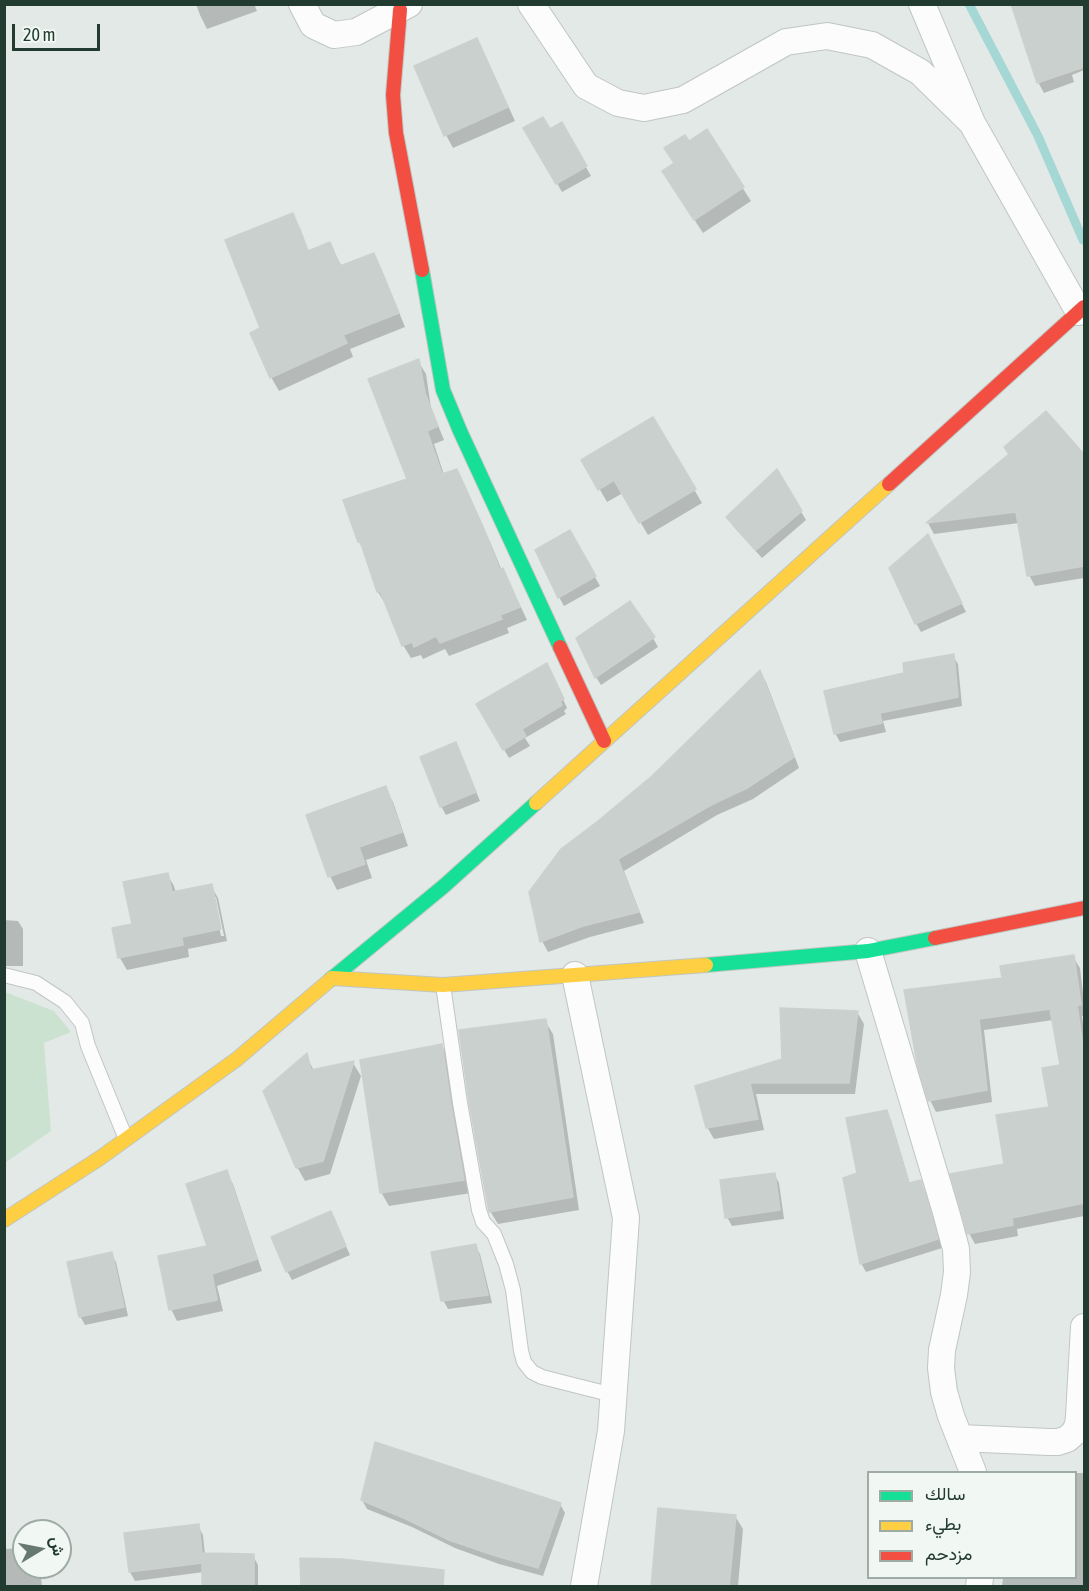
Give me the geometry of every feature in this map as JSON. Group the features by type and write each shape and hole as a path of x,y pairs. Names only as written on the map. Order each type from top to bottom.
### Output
{"street":[{"path":"302,4 313,25 334,35 356,32 404,7"},
{"path":"531,4 586,87 618,103 644,108 683,100 786,42 827,36 872,45 920,72 972,123"},
{"path":"4,1220 100,1158 237,1059 444,886 1082,310 972,123 922,4"},
{"path":"404,7 393,95 396,133 443,390 518,558 604,741"},
{"path":"332,978 442,985 868,951 1084,908"},
{"path":"868,951 956,1249 957,1272 942,1350 941,1368 944,1392 951,1416 973,1471"},
{"path":"575,975 626,1218 611,1431 584,1587"},
{"path":"960,1438 1058,1442 1074,1433 1079,1416 1084,1327"}],"lane":[{"path":"4,975 36,983 65,1002 82,1023 88,1046 126,1139"},
{"path":"442,985 479,1210 483,1222 494,1234 506,1263 513,1290 524,1362 532,1372 542,1377 613,1395"}],"green space":[{"path":"5,992 54,1011 71,1032 44,1043 51,1131 5,1163"}],"building":[{"path":"1011,4 1084,4 1084,67 1037,83"},
{"path":"477,38 508,107 444,136 414,66"},
{"path":"543,117 550,129 562,122 587,166 556,184 523,128"},
{"path":"707,129 744,187 694,220 662,171 674,163 664,148 685,135 689,141"},
{"path":"293,213 308,251 330,242 340,266 374,253 399,313 343,335 347,343 270,378 250,333 260,328 225,240"},
{"path":"419,359 425,393 438,426 427,431 442,474 457,469 500,570 503,568 520,607 500,615 502,619 440,643 436,636 414,647 412,642 402,646 380,591 377,592 343,500 407,479 368,379"},
{"path":"1046,411 1084,454 1084,566 1027,576 1016,512 926,523 1009,454 1004,447"},
{"path":"653,417 696,489 639,523 614,480 598,490 581,460"},
{"path":"777,469 802,511 756,550 726,517"},
{"path":"570,530 596,576 558,598 535,550"},
{"path":"928,534 962,603 915,624 889,568"},
{"path":"630,601 655,637 595,678 576,638"},
{"path":"954,654 958,697 880,713 882,723 834,734 824,691 904,673 903,663"},
{"path":"547,663 564,699 560,701 562,705 522,729 526,736 503,750 476,704"},
{"path":"760,670 794,757 747,788 711,805 618,859 639,912 583,926 540,942 529,892 561,849 652,776"},
{"path":"456,742 476,792 440,807 420,757"},
{"path":"386,786 402,832 359,847 365,864 328,877 306,815"},
{"path":"168,873 172,892 212,884 221,929 182,937 183,945 118,958 112,928 132,924 123,882"},
{"path":"1074,955 1081,1005 1077,1005 1084,1052 1084,1203 1012,1218 1013,1225 967,1234 950,1174 1004,1164 996,1115 1049,1107 1042,1068 1060,1065 1050,1009 979,1019 987,1090 928,1101 918,1068 904,990 1002,978 1000,966"},
{"path":"780,1008 858,1011 849,1083 750,1083 758,1119 706,1128 695,1086 782,1059"},
{"path":"546,1019 573,1197 489,1212 469,1102 459,1030"},
{"path":"442,1044 464,1180 380,1193 360,1060"},
{"path":"307,1053 311,1070 354,1061 323,1161 296,1168 263,1091"},
{"path":"887,1110 909,1183 921,1180 938,1239 860,1264 843,1178 857,1173 846,1118"},
{"path":"227,1170 257,1259 212,1274 217,1300 169,1310 158,1256 207,1246 186,1184"},
{"path":"775,1173 780,1210 725,1218 720,1180"},
{"path":"331,1211 346,1246 286,1272 271,1237"},
{"path":"476,1244 488,1295 441,1301 431,1252"},
{"path":"112,1252 124,1307 79,1317 67,1262"},
{"path":"375,1442 561,1503 538,1568 449,1540 361,1500"},
{"path":"658,1508 736,1515 729,1587 651,1587"},
{"path":"199,1524 202,1553 254,1554 254,1587 202,1587 202,1563 129,1572 124,1533"},
{"path":"300,1558 342,1559 444,1570 443,1587 301,1587"}],"waterway":[{"path":"969,4 1038,136 1083,240"}],"traffic: fast":[{"path":"422,270 443,390 560,647"},
{"path":"330,980 444,886 536,803"},
{"path":"706,965 868,951 935,938"}],"traffic: slow":[{"path":"536,803 889,484"},
{"path":"332,978 443,985 706,965"},
{"path":"4,1220 100,1158 237,1059 330,980"}],"traffic: jam":[{"path":"400,10 393,95 396,133 422,270"},
{"path":"889,484 1084,307"},
{"path":"560,647 604,741"},
{"path":"935,938 1084,908"}]}
